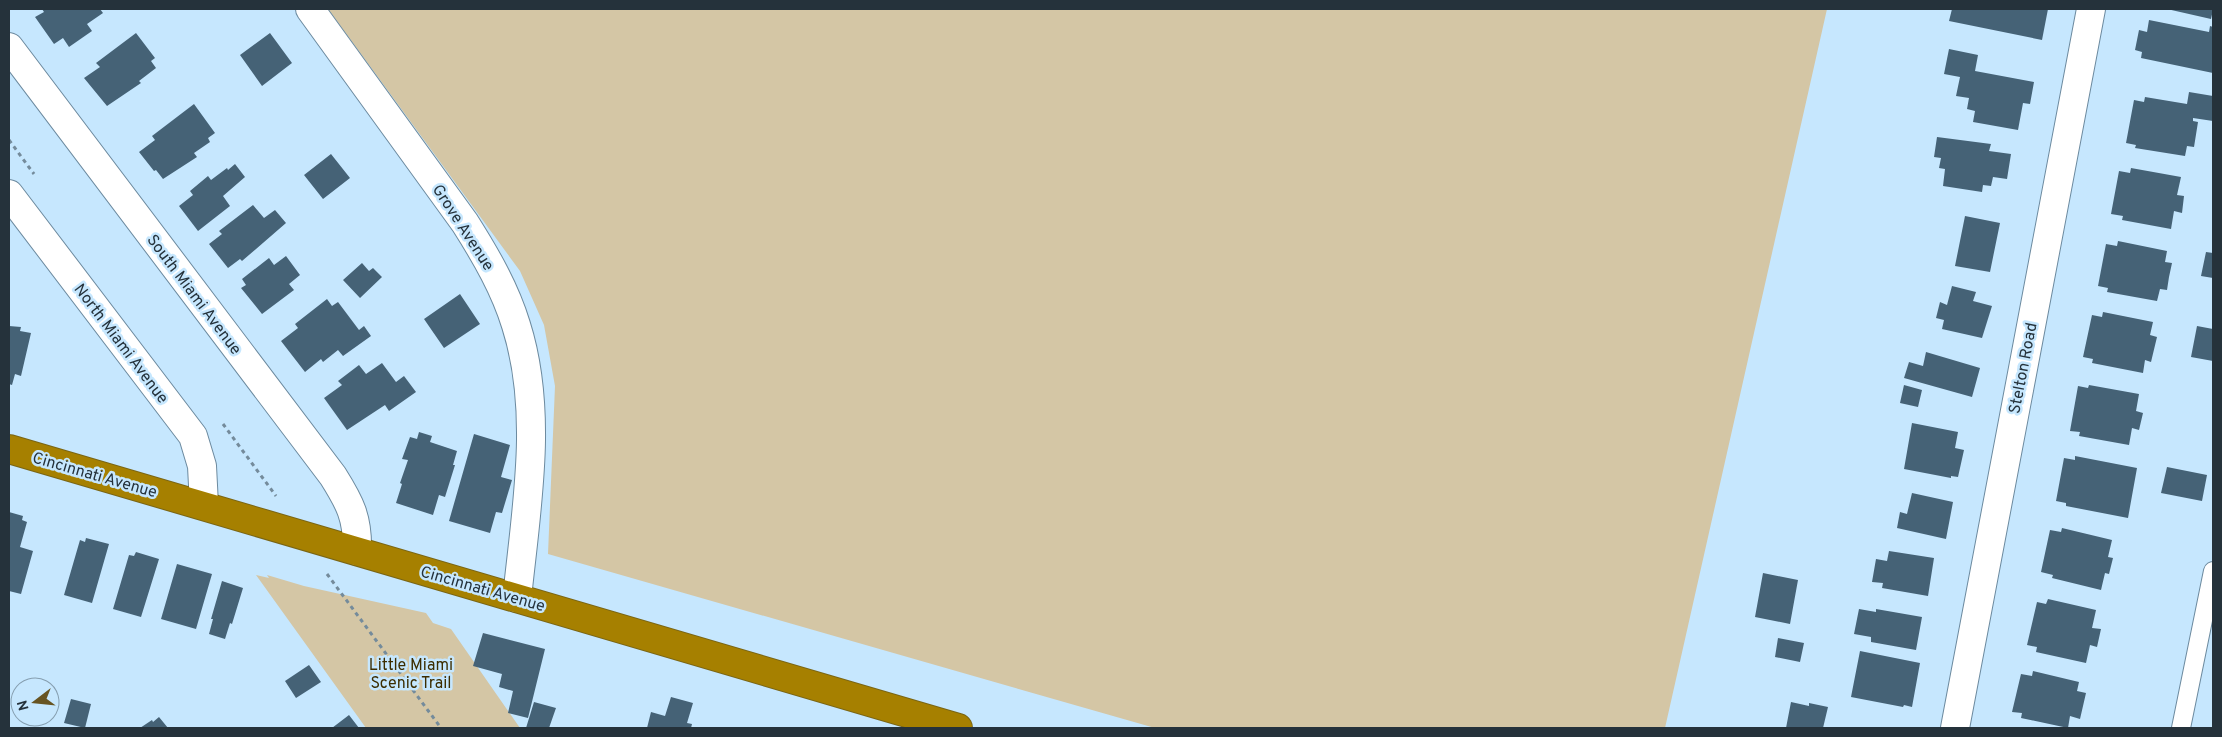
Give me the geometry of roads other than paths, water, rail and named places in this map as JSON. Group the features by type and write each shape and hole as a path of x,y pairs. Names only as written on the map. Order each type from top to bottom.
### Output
{"highway":[{"name":"Cincinnati Avenue","path":"9,449 958,728"}],"street":[{"name":"Grove Avenue","path":"310,9 475,239 501,286 516,326 530,397 531,451 517,598"},
{"name":"Stelton Road","path":"1955,728 2091,9"},
{"name":"South Miami Avenue","path":"9,47 333,476 353,511 357,534 357,551"},
{"name":"North Miami Avenue","path":"9,194 193,436 202,466 204,505"}],"lane":[{"path":"2181,728 2213,571"}],"park label":[{"name":"Little Miami Scenic Trail","path":"411,673"}]}
